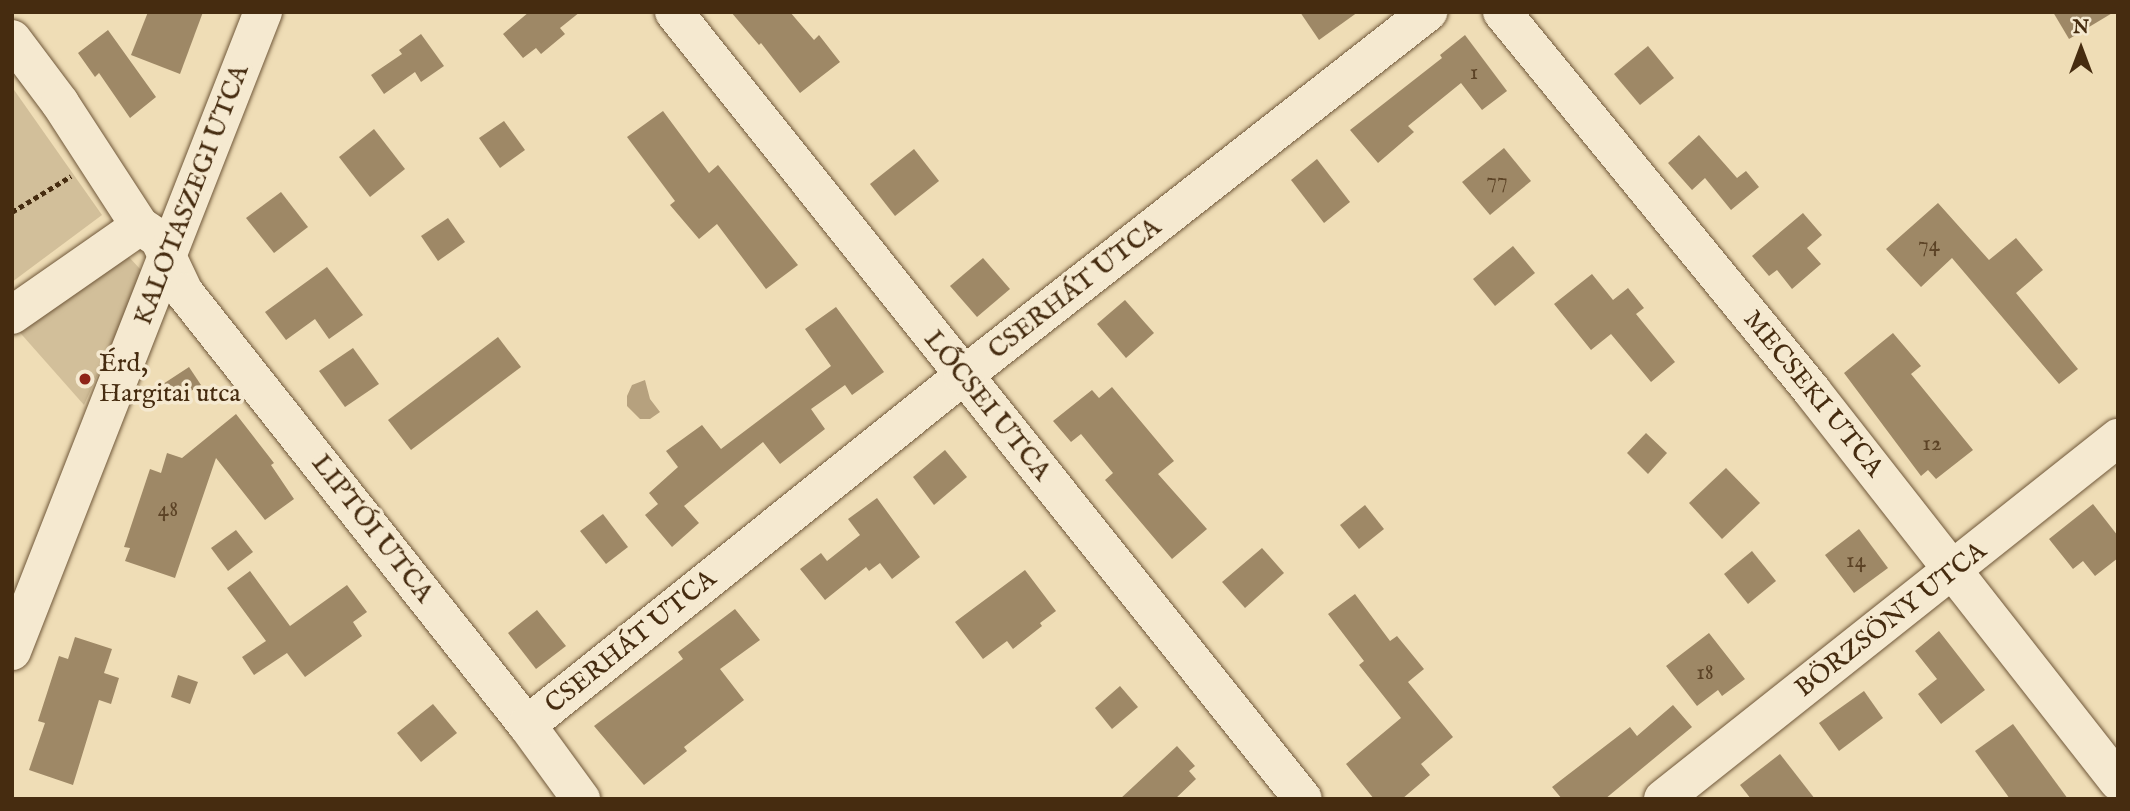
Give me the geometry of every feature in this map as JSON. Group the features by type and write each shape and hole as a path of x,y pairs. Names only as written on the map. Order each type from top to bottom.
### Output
{"street":[{"name":"KALOTASZEGI UTCA","path":"12,651 263,12"},
{"name":"LŐCSEI UTCA","path":"674,12 1303,799"},
{"name":"CSERHÁT UTCA","path":"527,725 963,376 1428,12"},
{"name":"MECSEKI UTCA","path":"1502,12 1803,380 2118,781"},
{"name":"LIPTÓI UTCA","path":"12,39 139,226 159,239 184,292 527,725 558,783 581,799"},
{"path":"12,315 139,226"},
{"name":"BÖRZSÖNY UTCA","path":"1663,799 1954,571 2118,438"}],"path":[{"path":"12,212 96,160"}],"shaded area":[{"path":"12,87 102,215 12,282"},
{"path":"128,256 141,270 140,281 84,405 15,327"},
{"path":"645,380 650,399 660,412 650,419 640,419 627,406 627,396 632,385"}],"building":[{"path":"148,12 203,12 180,74 131,55"},
{"path":"529,12 580,12 560,28 565,34 541,54 536,48 523,58 503,34"},
{"path":"731,12 790,12 814,40 819,35 840,62 800,93 761,43 759,45"},
{"path":"1300,12 1358,12 1319,40"},
{"path":"2053,12 2114,12 2069,39"},
{"path":"108,30 156,97 130,118 99,73 95,77 78,53"},
{"path":"421,34 444,66 421,82 415,72 384,94 371,75 402,54 399,50"},
{"path":"1465,35 1507,91 1482,110 1461,83 1408,126 1414,132 1378,163 1350,130 1442,58 1440,55"},
{"path":"1648,46 1674,78 1640,105 1614,74"},
{"path":"663,111 709,173 718,165 798,265 766,289 717,224 699,239 670,205 675,201 627,137"},
{"path":"504,121 525,150 500,168 479,138"},
{"path":"374,129 405,169 370,197 339,157"},
{"path":"1699,135 1737,178 1746,171 1759,187 1731,210 1705,178 1692,190 1668,163"},
{"path":"1504,148 1531,181 1490,215 1462,182"},
{"path":"914,149 939,181 895,216 870,184"},
{"path":"1317,159 1350,202 1324,223 1291,180"},
{"path":"281,192 308,227 274,253 246,218"},
{"path":"1938,203 1989,260 2016,238 2043,270 2016,293 2078,369 2059,384 1952,258 1921,287 1886,249"},
{"path":"1803,213 1822,235 1807,248 1821,264 1792,289 1777,270 1769,276 1752,256"},
{"path":"448,218 465,242 438,261 421,236"},
{"path":"1513,246 1535,273 1495,306 1473,279"},
{"path":"983,258 1010,289 977,317 950,286"},
{"path":"327,267 363,315 329,339 315,319 286,340 265,312"},
{"path":"1592,274 1613,300 1628,288 1644,308 1636,314 1675,362 1651,382 1611,334 1591,350 1554,304"},
{"path":"1125,300 1154,333 1126,358 1097,324"},
{"path":"836,307 884,372 852,395 845,385 811,409 825,429 780,464 763,442 684,506 699,523 672,547 645,515 658,504 649,493 678,467 666,451 702,425 721,449 831,366 805,329"},
{"path":"1893,333 1921,366 1911,374 1973,450 1936,479 1928,470 1921,476 1844,373"},
{"path":"498,337 521,367 411,450 388,420"},
{"path":"353,348 379,384 345,407 319,371"},
{"path":"189,367 201,385 174,401 163,384"},
{"path":"1112,387 1174,461 1158,474 1207,529 1172,559 1105,480 1113,473 1081,434 1071,442 1053,421 1092,390 1099,398"},
{"path":"236,414 274,463 271,465 294,499 265,520 216,458 175,578 125,561 130,548 124,547 150,469 161,473 167,453 182,458"},
{"path":"1646,433 1667,453 1648,474 1627,453"},
{"path":"945,450 967,477 934,505 913,477"},
{"path":"1726,468 1760,503 1722,539 1689,503"},
{"path":"877,498 920,557 892,579 880,563 869,571 866,567 825,600 800,569 821,553 827,561 860,535 848,519"},
{"path":"2093,504 2118,536 2118,558 2095,576 2083,561 2073,569 2049,539"},
{"path":"1365,505 1384,529 1359,549 1340,525"},
{"path":"603,514 628,547 606,564 580,531"},
{"path":"1859,529 1888,568 1854,593 1825,555"},
{"path":"236,530 253,552 228,571 211,548"},
{"path":"1262,548 1284,573 1245,608 1222,582"},
{"path":"1752,551 1776,581 1748,604 1724,574"},
{"path":"1025,570 1056,611 1013,649 1007,641 983,659 955,622"},
{"path":"250,571 290,626 347,585 367,612 353,622 362,636 305,677 287,653 254,675 242,657 266,641 227,588"},
{"path":"1355,594 1390,641 1397,636 1424,669 1408,682 1453,737 1421,764 1430,775 1402,799 1374,799 1346,764 1401,718 1359,665 1364,661 1328,614"},
{"path":"735,609 760,640 720,669 744,700 684,747 687,751 644,785 594,726 683,659 678,652"},
{"path":"537,610 566,646 536,669 508,633"},
{"path":"1939,631 1985,690 1941,724 1918,694 1937,679 1915,651"},
{"path":"1709,633 1745,679 1722,696 1718,690 1697,706 1666,666"},
{"path":"75,637 112,649 104,673 119,678 111,704 99,700 73,785 29,770 45,723 38,721 59,656 68,659"},
{"path":"178,675 198,682 190,704 171,697"},
{"path":"1120,686 1138,707 1112,729 1095,708"},
{"path":"1864,691 1883,718 1839,751 1819,723"},
{"path":"433,704 457,733 421,762 397,733"},
{"path":"1673,705 1692,727 1605,799 1562,799 1552,787 1630,727 1637,736"},
{"path":"2013,724 2068,799 2010,799 1975,751"},
{"path":"1177,746 1195,766 1189,771 1196,779 1175,799 1120,799"},
{"path":"1780,754 1815,799 1751,799 1740,785"}],"place":[{"name":"Érd, Hargitai utca","path":"85,379"}]}
